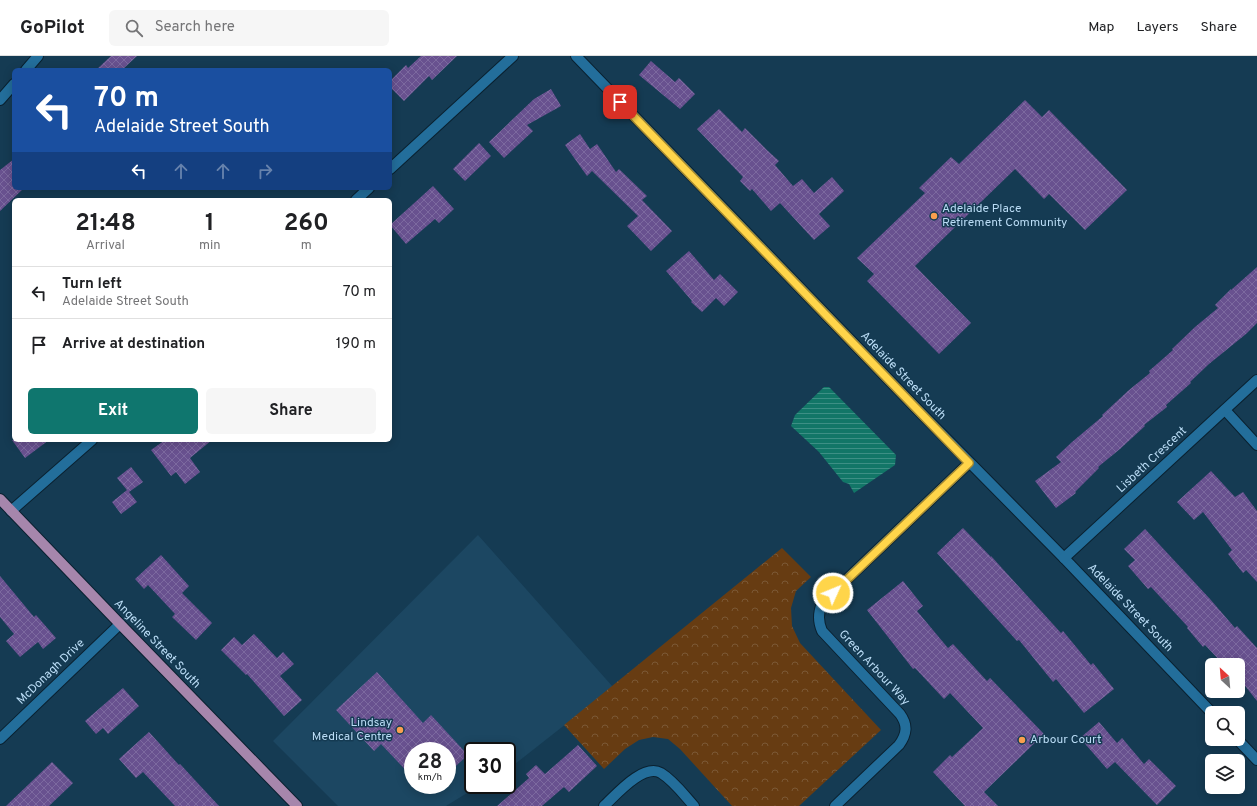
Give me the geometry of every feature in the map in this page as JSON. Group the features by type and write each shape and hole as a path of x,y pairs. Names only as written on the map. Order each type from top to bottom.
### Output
{"main road":[{"name":"Angeline Street South","path":"0,499 297,806"}],"street":[{"path":"28,68 38,56"},
{"path":"392,167 513,56"},
{"name":"Adelaide Street South","path":"576,56 969,463 1064,558 1205,706"},
{"path":"0,100 12,86"},
{"path":"358,198 367,190"},
{"name":"Lisbeth Crescent","path":"1064,558 1257,380"},
{"path":"1225,410 1257,445"},
{"path":"11,511 90,442"},
{"name":"Green Arbour Way","path":"835,806 900,745 904,738 906,729 905,721 900,714 822,632 818,613 822,604 969,463"},
{"name":"McDonagh Drive","path":"0,739 120,624"},
{"path":"1244,746 1257,760"},
{"path":"604,806 636,776 647,772 659,772 664,775 694,806"}],"shaded area":[{"path":"824,387 829,387 896,455 895,465 854,493 849,484 843,482 819,452 791,426 795,415"},
{"path":"478,535 613,687 516,763 516,742 464,742 464,794 465,794 446,806 338,806 273,741"}],"green space":[{"path":"782,548 811,577 796,591 791,608 792,626 800,643 881,730 799,806 732,806 680,749 668,739 653,737 639,740 625,749 604,769 564,725"}],"building":[{"path":"111,56 137,56 124,68 98,68"},
{"path":"421,56 457,56 432,80 429,76 404,101 392,89 392,79 406,65 408,68"},
{"path":"651,61 675,82 679,78 695,94 680,109 639,75"},
{"path":"551,89 561,106 527,125 533,131 504,158 489,142 534,99"},
{"name":"Adelaide Place Retirement Community","path":"1025,100 1042,117 1049,110 1127,190 1085,230 1049,194 1044,199 1015,169 915,266 971,323 939,354 867,281 874,274 857,258 925,193 919,188 951,157 959,164"},
{"path":"719,109 742,132 745,128 779,161 775,165 793,186 802,179 814,193 832,177 844,191 819,214 830,226 814,240 780,203 771,211 752,189 750,191 740,181 743,177 697,129"},
{"path":"580,134 590,149 597,144 616,172 619,169 647,196 642,200 672,231 651,251 627,226 638,216 592,171 587,176 565,145"},
{"path":"479,143 491,156 465,181 453,169"},
{"path":"12,161 12,190 22,190 0,211 0,170"},
{"path":"433,186 454,209 439,223 435,219 406,244 392,227 392,223"},
{"path":"689,251 714,280 720,274 738,292 724,306 716,298 702,312 691,302 692,301 666,271"},
{"path":"1257,267 1257,323 1246,334 1209,364 1190,382 1191,383 1166,405 1167,407 1144,425 1145,426 1120,449 1098,467 1099,468 1075,492 1076,493 1056,508 1035,481 1061,462 1056,457 1103,416 1102,415 1129,390 1150,373 1149,371 1173,350 1172,349 1195,327 1218,308 1215,305 1231,289"},
{"path":"13,442 46,442 25,458"},
{"path":"162,442 210,442 190,458 200,472 185,484 176,472 171,476 151,450"},
{"path":"131,467 143,482 129,492 137,502 121,514 112,502 127,490 117,478"},
{"path":"1211,471 1235,497 1243,492 1257,511 1257,582 1246,570 1243,573 1228,554 1232,550 1203,512 1194,520 1177,502"},
{"path":"963,528 991,556 1061,633 1063,631 1091,665 1093,663 1114,689 1084,713 1056,679 1053,682 1019,640 1017,641 937,553"},
{"path":"1145,529 1235,628 1237,626 1257,648 1257,701 1245,686 1245,658 1217,658 1205,645 1203,647 1187,628 1188,627 1151,587 1148,589 1128,566 1135,560 1124,549"},
{"path":"161,555 189,586 182,593 212,623 196,640 172,617 175,614 148,585 144,589 135,579"},
{"path":"0,576 34,617 36,615 56,638 43,649 38,642 20,657 6,641 14,634 0,617"},
{"path":"903,581 923,606 917,611 948,648 953,644 987,681 990,678 1044,734 984,792 998,806 965,806 933,772 950,755 952,757 983,728 950,693 944,699 915,668 913,669 867,610"},
{"path":"254,634 277,658 283,652 294,664 280,676 302,700 284,716 247,674 246,675 221,650 234,637 242,645"},
{"name":"Lindsay Medical Centre","path":"377,672 423,723 431,715 456,742 404,742 404,768 381,744 374,751 336,710"},
{"path":"123,688 139,706 108,734 103,728 96,734 85,721"},
{"path":"1099,722 1117,743 1122,738 1144,764 1149,759 1176,786 1157,805 1115,762 1107,769 1080,738"},
{"path":"149,732 219,806 175,806 143,772 136,778 119,759"},
{"name":"Lindsay Medical Centre","path":"456,742 464,751 464,759 456,766"},
{"path":"578,745 597,766 569,792 564,787 542,806 497,806 511,794 516,794 516,789 529,778 526,774 536,765 545,774"},
{"path":"52,762 73,783 49,806 6,806"}],"place":[{"name":"Adelaide Place Retirement Community","path":"934,216"},
{"name":"Lindsay Medical Centre","path":"400,730"},
{"name":"Arbour Court","path":"1022,740"}],"route":[{"path":"620,102 969,463 833,593"}]}
